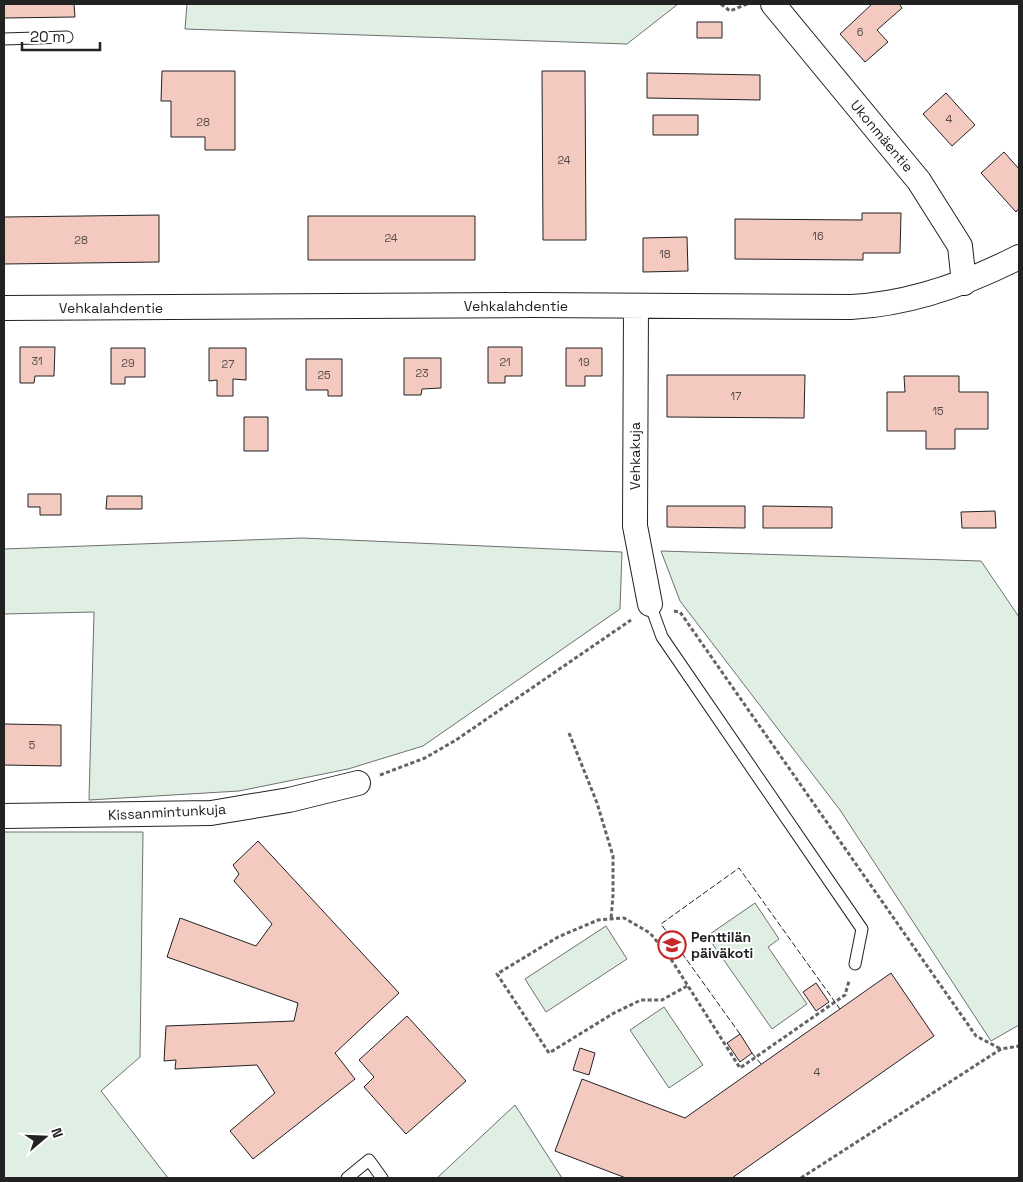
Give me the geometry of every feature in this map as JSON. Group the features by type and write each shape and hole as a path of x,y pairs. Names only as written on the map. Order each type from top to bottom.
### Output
{"street":[{"name":"Ukonmäentie","path":"773,4 919,181 960,246 964,283"},
{"name":"Vehkalahdentie","path":"4,308 876,306 964,283 1019,257"},
{"name":"Vehkakuja","path":"636,306 635,526 650,604"},
{"name":"Kissanmintunkuja","path":"4,816 211,813 289,800 358,783"}],"lane":[{"path":"4,39 67,37"},
{"path":"650,604 662,637 862,929 855,964"},
{"path":"347,1178 368,1160 382,1178"}],"path":[{"path":"721,4 730,11 747,4"},
{"path":"358,783 425,758 456,740 629,622 650,604 680,612 976,1036 1001,1049"},
{"path":"569,733 597,803 613,856 613,895 610,919"},
{"path":"687,986 662,1000 641,1000 614,1013 549,1053 497,974 558,937 598,920 624,918 650,933 669,956 740,1068 845,995 855,964"},
{"path":"801,1178 1001,1049 1019,1046"}],"green space":[{"path":"187,4 678,4 627,44 185,29"},
{"path":"302,538 622,552 620,609 423,746 348,769 239,791 89,800 94,612 4,614 4,549"},
{"path":"661,551 981,561 1019,617 1019,1025 991,1041 840,810 680,601"},
{"path":"4,832 143,832 140,1057 101,1091 168,1178 4,1178"},
{"path":"755,903 779,939 768,947 807,1004 772,1029 707,936"},
{"path":"606,926 627,959 546,1012 525,979"},
{"path":"664,1007 703,1065 669,1088 630,1030"},
{"path":"515,1105 562,1178 437,1178"}],"building":[{"path":"4,4 74,4 75,17 4,18"},
{"path":"872,4 899,4 902,8 877,30 888,42 865,62 840,34"},
{"path":"697,22 722,22 722,38 697,38"},
{"path":"162,71 235,71 235,150 205,150 205,137 171,137 171,101 161,101"},
{"path":"542,71 585,71 586,240 543,240"},
{"path":"647,73 760,75 760,100 647,98"},
{"path":"946,93 975,125 952,146 923,114"},
{"path":"653,115 698,115 698,135 653,135"},
{"path":"1004,152 1019,169 1019,208 1016,212 981,173"},
{"path":"862,213 901,213 900,253 863,253 863,260 735,259 735,219 862,220"},
{"path":"159,215 159,262 4,264 4,217"},
{"path":"308,216 475,216 475,260 308,260"},
{"path":"687,237 688,271 643,272 643,238"},
{"path":"20,347 55,347 54,376 35,376 34,383 20,383"},
{"path":"488,347 522,347 522,376 505,376 505,383 488,383"},
{"path":"111,348 145,348 145,377 125,377 125,384 111,384"},
{"path":"209,348 246,348 246,380 233,379 233,396 217,396 217,380 209,381"},
{"path":"566,348 602,348 602,376 585,376 585,386 566,386"},
{"path":"404,358 441,358 441,388 422,389 421,395 404,395"},
{"path":"306,359 342,359 342,396 328,396 328,390 306,390"},
{"path":"667,375 805,375 804,418 667,417"},
{"path":"904,376 959,376 959,392 988,392 988,429 955,429 955,449 926,449 926,431 887,431 887,392 905,392"},
{"path":"244,417 268,417 268,451 244,451"},
{"path":"28,494 61,494 61,515 40,515 40,507 28,507"},
{"path":"107,496 142,496 142,509 106,509"},
{"path":"667,506 745,506 745,528 667,527"},
{"path":"763,506 832,507 832,528 763,528"},
{"path":"995,511 996,528 962,528 961,512"},
{"path":"4,724 61,725 61,766 4,765"},
{"path":"258,841 399,993 335,1053 355,1079 253,1159 230,1131 275,1093 257,1065 175,1069 176,1060 164,1061 166,1026 294,1021 298,1003 167,957 180,918 256,946 272,924 234,881 239,874 233,865"},
{"path":"891,973 934,1036 732,1178 626,1178 555,1151 582,1079 685,1118"},
{"path":"816,983 829,1002 816,1011 803,992"},
{"path":"407,1016 466,1081 406,1134 364,1087 374,1077 359,1060"},
{"path":"740,1034 752,1053 740,1062 727,1043"},
{"path":"580,1048 595,1053 589,1075 573,1070"}],"fence":[{"path":"740,1034 661,924 739,868 840,1009"},
{"path":"752,1053 761,1064"}],"place":[{"name":"Penttilän päiväkoti","path":"672,945"}]}
